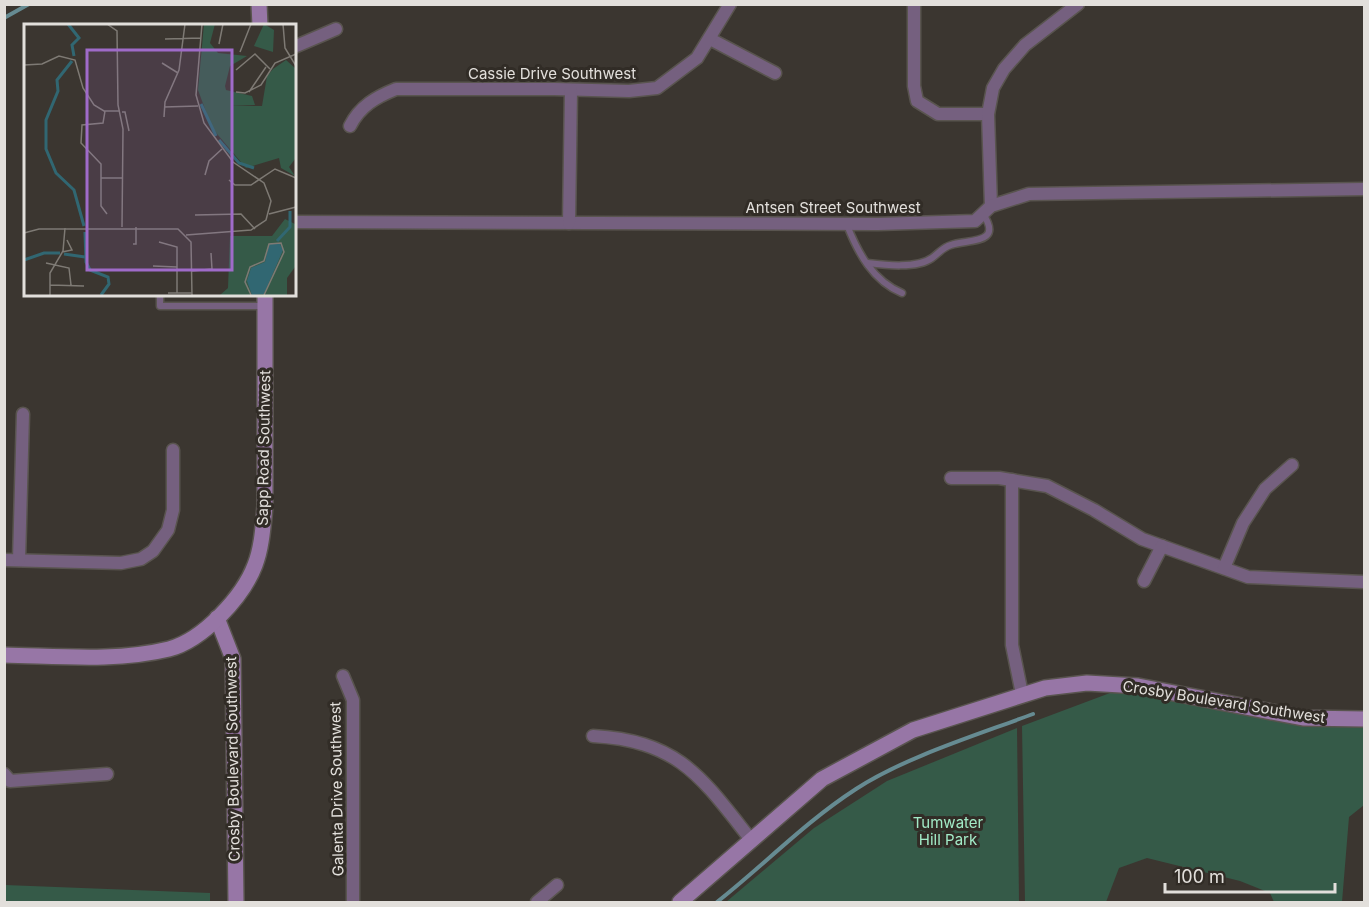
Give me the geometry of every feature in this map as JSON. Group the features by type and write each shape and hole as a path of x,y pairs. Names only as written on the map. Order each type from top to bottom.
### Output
{"street":[{"path":"260,4 260,24"},
{"name":"Cassie Drive Southwest","path":"350,126 361,109 382,94 396,89 629,91 657,88 697,58 729,4"},
{"path":"914,4 914,86 917,101 938,114 987,114"},
{"path":"987,210 987,114 993,88 1015,56 1040,32 1078,4"},
{"path":"296,46 336,29"},
{"path":"710,39 775,73"},
{"path":"569,223 571,90"},
{"name":"Antsen Street Southwest","path":"296,222 847,224 975,221 987,210 1029,194 1365,189"},
{"name":"Sapp Road Southwest","path":"4,655 139,654 171,648 204,630 228,607 245,584 255,565 263,531 266,476 265,300"},
{"path":"19,560 22,414"},
{"path":"4,560 121,563 141,559 153,550 165,536 171,518 173,450"},
{"path":"1224,568 1243,523 1264,489 1292,465"},
{"path":"951,477 999,478 1047,486 1094,510 1142,539 1248,577 1365,582"},
{"path":"1012,480 1012,645 1022,694"},
{"path":"1144,581 1162,546"},
{"name":"Crosby Boulevard Southwest","path":"217,618 233,659 236,903"},
{"name":"Galenta Drive Southwest","path":"343,676 353,700 353,903"},
{"name":"Crosby Boulevard Southwest","path":"680,903 822,779 913,730 1022,694 1045,688 1087,683 1138,686 1304,718 1365,719"},
{"path":"593,736 618,737 638,742 659,750 680,762 698,775 752,841"},
{"path":"4,774 10,781 107,774"},
{"path":"537,903 557,885"}],"lane":[{"path":"867,263 900,266 918,263 931,259 951,244 982,240 989,228 987,210"},
{"path":"847,224 855,246 867,263 889,288 902,293"},
{"path":"160,296 160,306 265,300"}],"green space":[{"path":"1118,690 1301,726 1364,726 1364,805 1349,817 1342,902 1274,902 1270,893 1240,881 1147,858 1119,868 1106,902 1025,902 1022,726"},
{"name":"Tumwater Hill Park","path":"1017,728 1019,902 726,902 814,828 887,781"},
{"path":"5,885 210,893 210,902 5,902"}],"waterway":[{"path":"4,18 29,4"},
{"path":"717,902 819,815 875,777 942,747 1033,714"}]}
